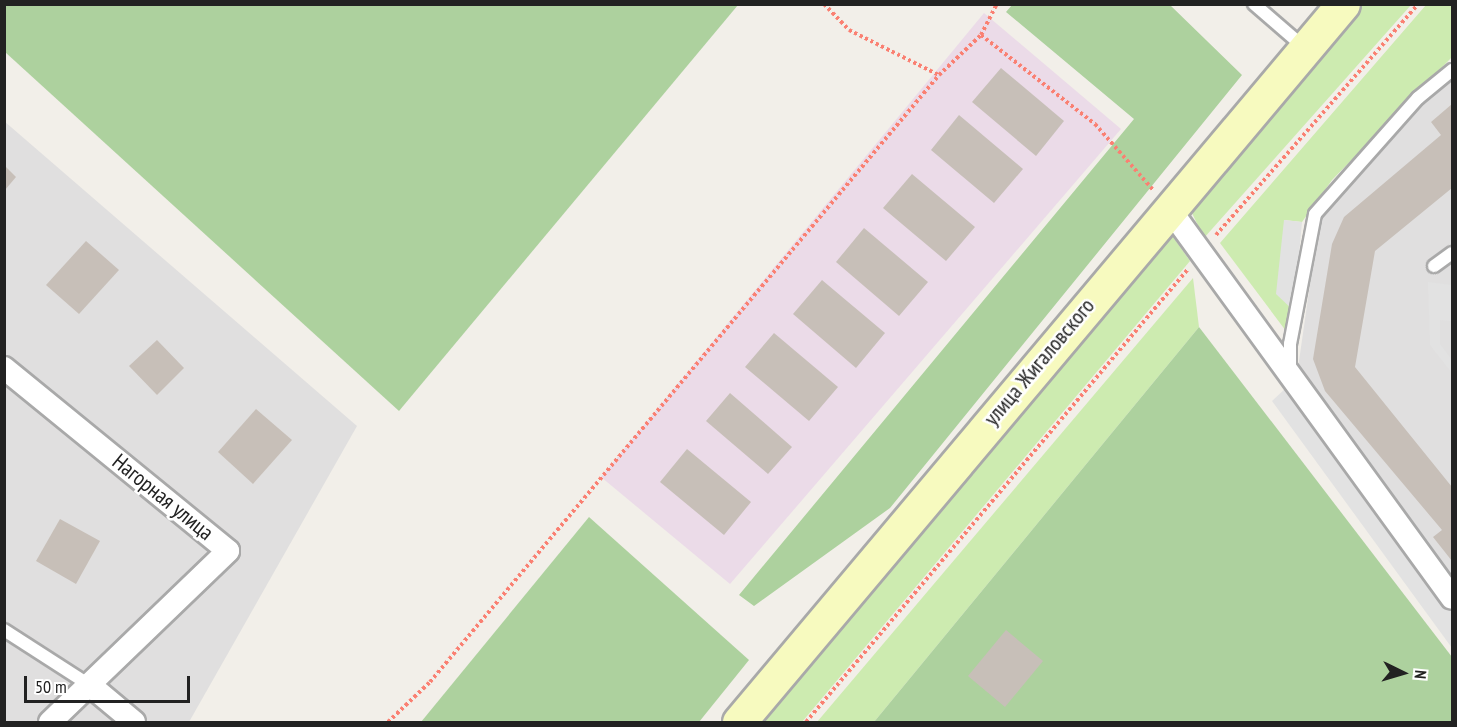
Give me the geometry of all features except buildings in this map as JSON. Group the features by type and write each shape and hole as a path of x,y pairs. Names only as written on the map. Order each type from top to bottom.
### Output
{"main road":[{"name":"улица Жигаловского","path":"739,723 1168,207 1343,4"}],"street":[{"path":"1168,207 1452,598"},
{"name":"Нагорная улица","path":"4,368 228,551 91,686"},
{"path":"50,723 91,686 134,723"}],"lane":[{"path":"1254,4 1305,48"},
{"path":"1290,378 1291,335 1315,214 1418,98 1452,70"},
{"path":"1434,266 1452,253"},
{"path":"4,630 91,686"}],"path":[{"path":"824,4 849,30 939,75"},
{"path":"388,723 430,682 939,75 981,35 997,4"},
{"path":"806,723 1201,253 1418,4"},
{"path":"981,35 1095,124 1168,207"}],"shaded area":[{"path":"984,13 1121,129 730,584 601,477"},
{"path":"1452,79 1452,583 1297,375 1320,215 1423,103"},
{"path":"4,121 357,426 189,722 5,722"},
{"path":"1284,220 1302,222 1294,311 1276,294"},
{"path":"1428,282 1452,285 1452,321 1440,320 1440,344 1452,360 1452,373 1430,345"},
{"path":"1287,387 1452,613 1452,648 1272,401"}],"green space":[{"path":"4,5 738,5 399,411 5,52"},
{"path":"1012,5 1170,5 1242,75 890,508 754,606 739,595 1134,119 1006,12"},
{"path":"1359,5 1411,5 1204,238 1192,213 1192,195"},
{"path":"1426,5 1452,5 1452,57 1332,180 1302,222 1284,220 1294,311 1286,331 1220,243"},
{"path":"1171,234 1190,261 802,722 757,722"},
{"path":"1193,278 1199,327 874,722 817,722"},
{"path":"1199,327 1452,657 1452,722 874,722"},
{"path":"589,517 749,660 699,722 421,722"}]}
